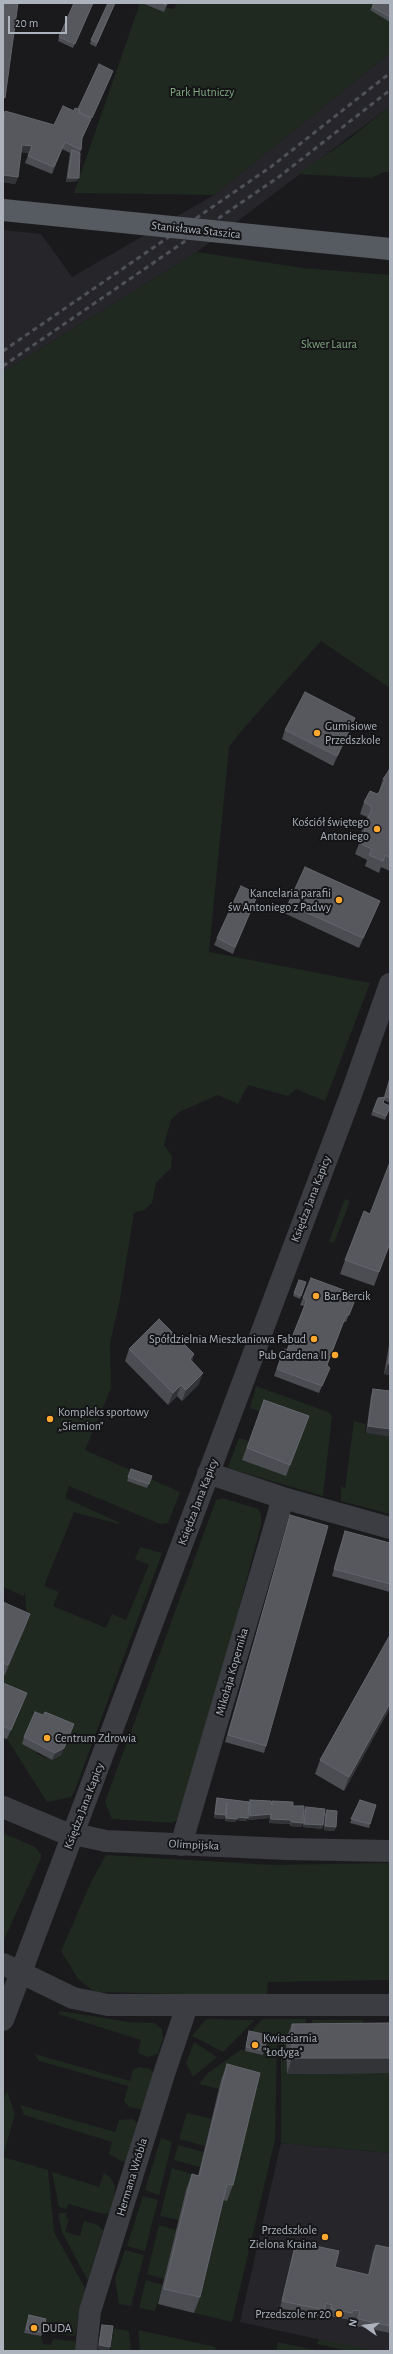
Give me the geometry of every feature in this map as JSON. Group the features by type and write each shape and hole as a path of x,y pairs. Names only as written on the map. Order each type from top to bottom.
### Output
{"main road":[{"name":"Stanisława Staszica","path":"3,210 390,249"}],"street":[{"name":"Księdza Jana Kapicy","path":"3,2020 12,1967 73,1835 390,984"},
{"path":"208,1473 283,1498 390,1528"},
{"name":"Mikołaja Kopernika","path":"181,1845 283,1498"},
{"name":"Olimpijska","path":"3,1807 73,1835 106,1841 181,1845 390,1851"},
{"path":"12,1967 73,1998 101,2004 187,2006 390,2005"},
{"name":"Hermana Wróbla","path":"86,2351 90,2311 165,2071 187,2006"}],"shaded area":[{"path":"390,53 390,106 197,252 3,372 3,230 41,234 72,277 214,195"},
{"name":"Przedszkole Zielona Kraina","path":"281,2143 390,2153 390,2351 372,2351 240,2322"}],"green space":[{"name":"Park Hutniczy","path":"140,3 174,9 177,3 390,3 390,53 214,195 74,193"},
{"path":"390,106 390,172 384,172 371,178 298,174 349,139"},
{"name":"Skwer Laura","path":"197,252 303,268 390,275 390,688 321,641 243,729 229,747 209,952 370,983 325,1101 296,1089 288,1096 248,1085 238,1104 218,1095 179,1112 171,1120 164,1145 172,1156 171,1168 156,1183 152,1203 144,1210 134,1213 120,1299 110,1344 111,1388 85,1450 180,1492 168,1523 160,1524 69,1486 65,1498 120,1523 118,1524 74,1512 44,1586 59,1592 53,1606 106,1628 112,1614 126,1620 149,1565 135,1559 140,1547 162,1553 75,1790 71,1797 47,1802 7,1739 23,1703 3,1694 3,1674 27,1623 25,1593 23,1596 3,1587 3,372","holes":["71,1731 61,1754 52,1760 37,1754 36,1750"]},
{"path":"345,1199 350,1201 334,1243 329,1241"},
{"path":"256,1386 328,1412 332,1416 323,1496 228,1467 239,1438 249,1441 243,1459 304,1428 250,1408"},
{"path":"354,1421 366,1424 365,1433 390,1437 390,1514 341,1501 341,1486 345,1489"},
{"path":"223,1498 258,1509 261,1514 261,1525 185,1813 173,1823 112,1819 105,1802 216,1500"},
{"path":"3,1833 35,1847 41,1854 41,1858 3,1942"},
{"path":"106,1855 273,1865 390,1863 390,1980 268,1982 267,1996 95,1992 78,1979 61,1951 91,1882"},
{"path":"60,2011 129,2022 154,2023 162,2029 163,2038 158,2054 148,2057 138,2053 141,2040 58,2014"},
{"path":"206,2019 255,2020 223,2052 192,2036"},
{"path":"262,2019 306,2019 305,2039 287,2074 390,2073 390,2153 281,2143 281,2045 277,2045 275,2140 232,2322 194,2313 222,2199 227,2200 221,2080 219,2089 199,2084 208,2073 242,2049 245,2051 248,2035"},
{"path":"312,2020 363,2020 363,2038 313,2039"},
{"path":"194,2042 217,2057 193,2077 186,2063"},
{"path":"35,2054 130,2081 133,2070 139,2067 148,2068 153,2072 153,2076 143,2110 129,2107 124,2101 128,2086 39,2061"},
{"path":"7,2091 15,2114 3,2156 3,2101"},
{"path":"20,2105 115,2132 119,2120 133,2119 137,2123 127,2161 123,2162 109,2154 112,2142 24,2115"},
{"path":"187,2113 212,2119 205,2146 179,2139"},
{"path":"161,2138 172,2142 159,2195 145,2190"},
{"path":"178,2145 204,2152 200,2167 174,2160"},
{"path":"3,2157 48,2170 54,2232 85,2288 75,2336 53,2333 56,2324 44,2323 24,2333 41,2336 43,2344 51,2345 53,2339 75,2341 75,2351 3,2351"},
{"path":"172,2168 198,2176 194,2192 186,2190 179,2220 160,2216"},
{"path":"52,2172 99,2187 104,2173 110,2177 115,2186 113,2208 109,2213 103,2214 69,2204 66,2209 59,2207"},
{"path":"143,2196 158,2200 145,2251 127,2246"},
{"path":"67,2213 66,2217 69,2219 65,2232 80,2236 84,2221 98,2225 103,2231 88,2281 62,2232 58,2214"},
{"path":"159,2225 176,2230 164,2279 147,2274"},
{"path":"125,2250 144,2255 131,2306 119,2304 115,2279"},
{"path":"146,2280 163,2285 155,2311 139,2308"},
{"path":"114,2328 129,2331 131,2351 110,2351"},
{"path":"138,2330 216,2347 215,2351 140,2351"},
{"path":"319,2339 372,2351 347,2351 317,2344"},
{"path":"278,2342 319,2351 276,2351"}],"building":[{"path":"3,3 18,3 5,98 3,97"},
{"path":"74,3 93,3 75,44 59,37"},
{"path":"108,3 115,3 97,43 91,40"},
{"path":"374,3 390,3 390,17 372,7"},
{"path":"99,64 113,71 92,118 79,112 80,110 78,109"},
{"path":"63,106 74,111 75,108 80,110 79,113 91,119 82,138 81,150 65,142 54,167 28,156 32,146 22,145 18,177 3,175 3,129 5,111 54,125"},
{"path":"72,150 80,153 79,178 68,178"},
{"name":"Gumisiowe Przedszkole","path":"305,692 355,718 337,756 285,730"},
{"name":"Kościół świętego Antoniego","path":"390,769 390,858 385,855 383,861 369,855 372,849 359,843 371,811 371,806 364,802 370,791 377,794 380,791 385,780 383,779"},
{"path":"305,867 380,901 363,938 288,904"},
{"path":"241,886 258,894 235,947 217,938"},
{"path":"390,1078 390,1098 385,1096"},
{"path":"385,1097 383,1103 390,1106 386,1116 373,1111 378,1098"},
{"path":"390,1162 390,1243 379,1272 345,1260 364,1211 370,1214"},
{"name":"Spółdzielnia Mieszkaniowa Fabud","path":"311,1278 357,1295 349,1315 346,1315 327,1365 330,1368 322,1386 277,1369 284,1349 287,1350 307,1300 303,1298"},
{"path":"299,1280 306,1282 301,1296 294,1293"},
{"path":"159,1319 194,1354 190,1359 203,1373 186,1390 181,1385 173,1393 129,1349"},
{"path":"390,1350 390,1364 388,1364"},
{"path":"373,1389 390,1391 390,1429 368,1426"},
{"path":"264,1400 309,1416 290,1465 247,1448"},
{"path":"131,1469 152,1476 149,1484 128,1477"},
{"path":"290,1515 328,1526 266,1746 228,1735"},
{"path":"345,1531 390,1543 390,1584 334,1569"},
{"path":"3,1602 30,1614 8,1665 3,1663"},
{"path":"390,1635 390,1703 349,1777 320,1760"},
{"path":"3,1683 27,1693 11,1730 3,1726"},
{"name":"Centrum Zdrowia","path":"35,1712 43,1715 45,1712 74,1724 64,1748 55,1753 24,1737"},
{"path":"217,1798 249,1802 248,1818 226,1818 227,1802 225,1815 215,1814"},
{"path":"250,1800 271,1801 272,1805 272,1801 293,1802 293,1806 304,1806 303,1823 292,1822 291,1820 271,1819 271,1814 250,1816"},
{"path":"360,1800 376,1805 370,1824 351,1819"},
{"path":"306,1807 325,1809 323,1825 304,1824"},
{"path":"327,1810 337,1811 336,1827 325,1826"},
{"path":"390,2023 390,2058 292,2058 292,2024"},
{"name":"Kwiaciarnia \"Łodyga\"","path":"249,2031 268,2035 264,2051 246,2047"},
{"path":"227,2064 260,2073 233,2185 227,2184 200,2297 164,2289 192,2174 199,2176"},
{"path":"296,2242 339,2251 335,2267 369,2275 376,2245 390,2248 390,2326 358,2319 360,2311 353,2310 352,2313 331,2309 332,2305 326,2303 324,2310 282,2301"},
{"name":"DUDA","path":"29,2315 46,2319 43,2333 26,2329"},
{"path":"102,2325 113,2326 110,2347 99,2345"}],"railway":[{"path":"3,351 272,166 390,73"},
{"path":"3,366 280,176 390,90"}],"place":[{"name":"Gumisiowe Przedszkole","path":"317,733"},
{"name":"Kościół świętego Antoniego","path":"377,829"},
{"name":"Kancelaria parafii św Antoniego z Padwy","path":"339,900"},
{"name":"Bar Bercik","path":"316,1296"},
{"name":"Spółdzielnia Mieszkaniowa Fabud","path":"314,1339"},
{"name":"Pub Gardena II","path":"335,1355"},
{"name":"Kompleks sportowy „Siemion”","path":"50,1419"},
{"name":"Centrum Zdrowia","path":"47,1738"},
{"name":"Kwiaciarnia \"Łodyga\"","path":"255,2045"},
{"name":"Przedszkole Zielona Kraina","path":"325,2237"},
{"name":"Przedszole nr 20","path":"339,2314"},
{"name":"DUDA","path":"34,2328"}]}
